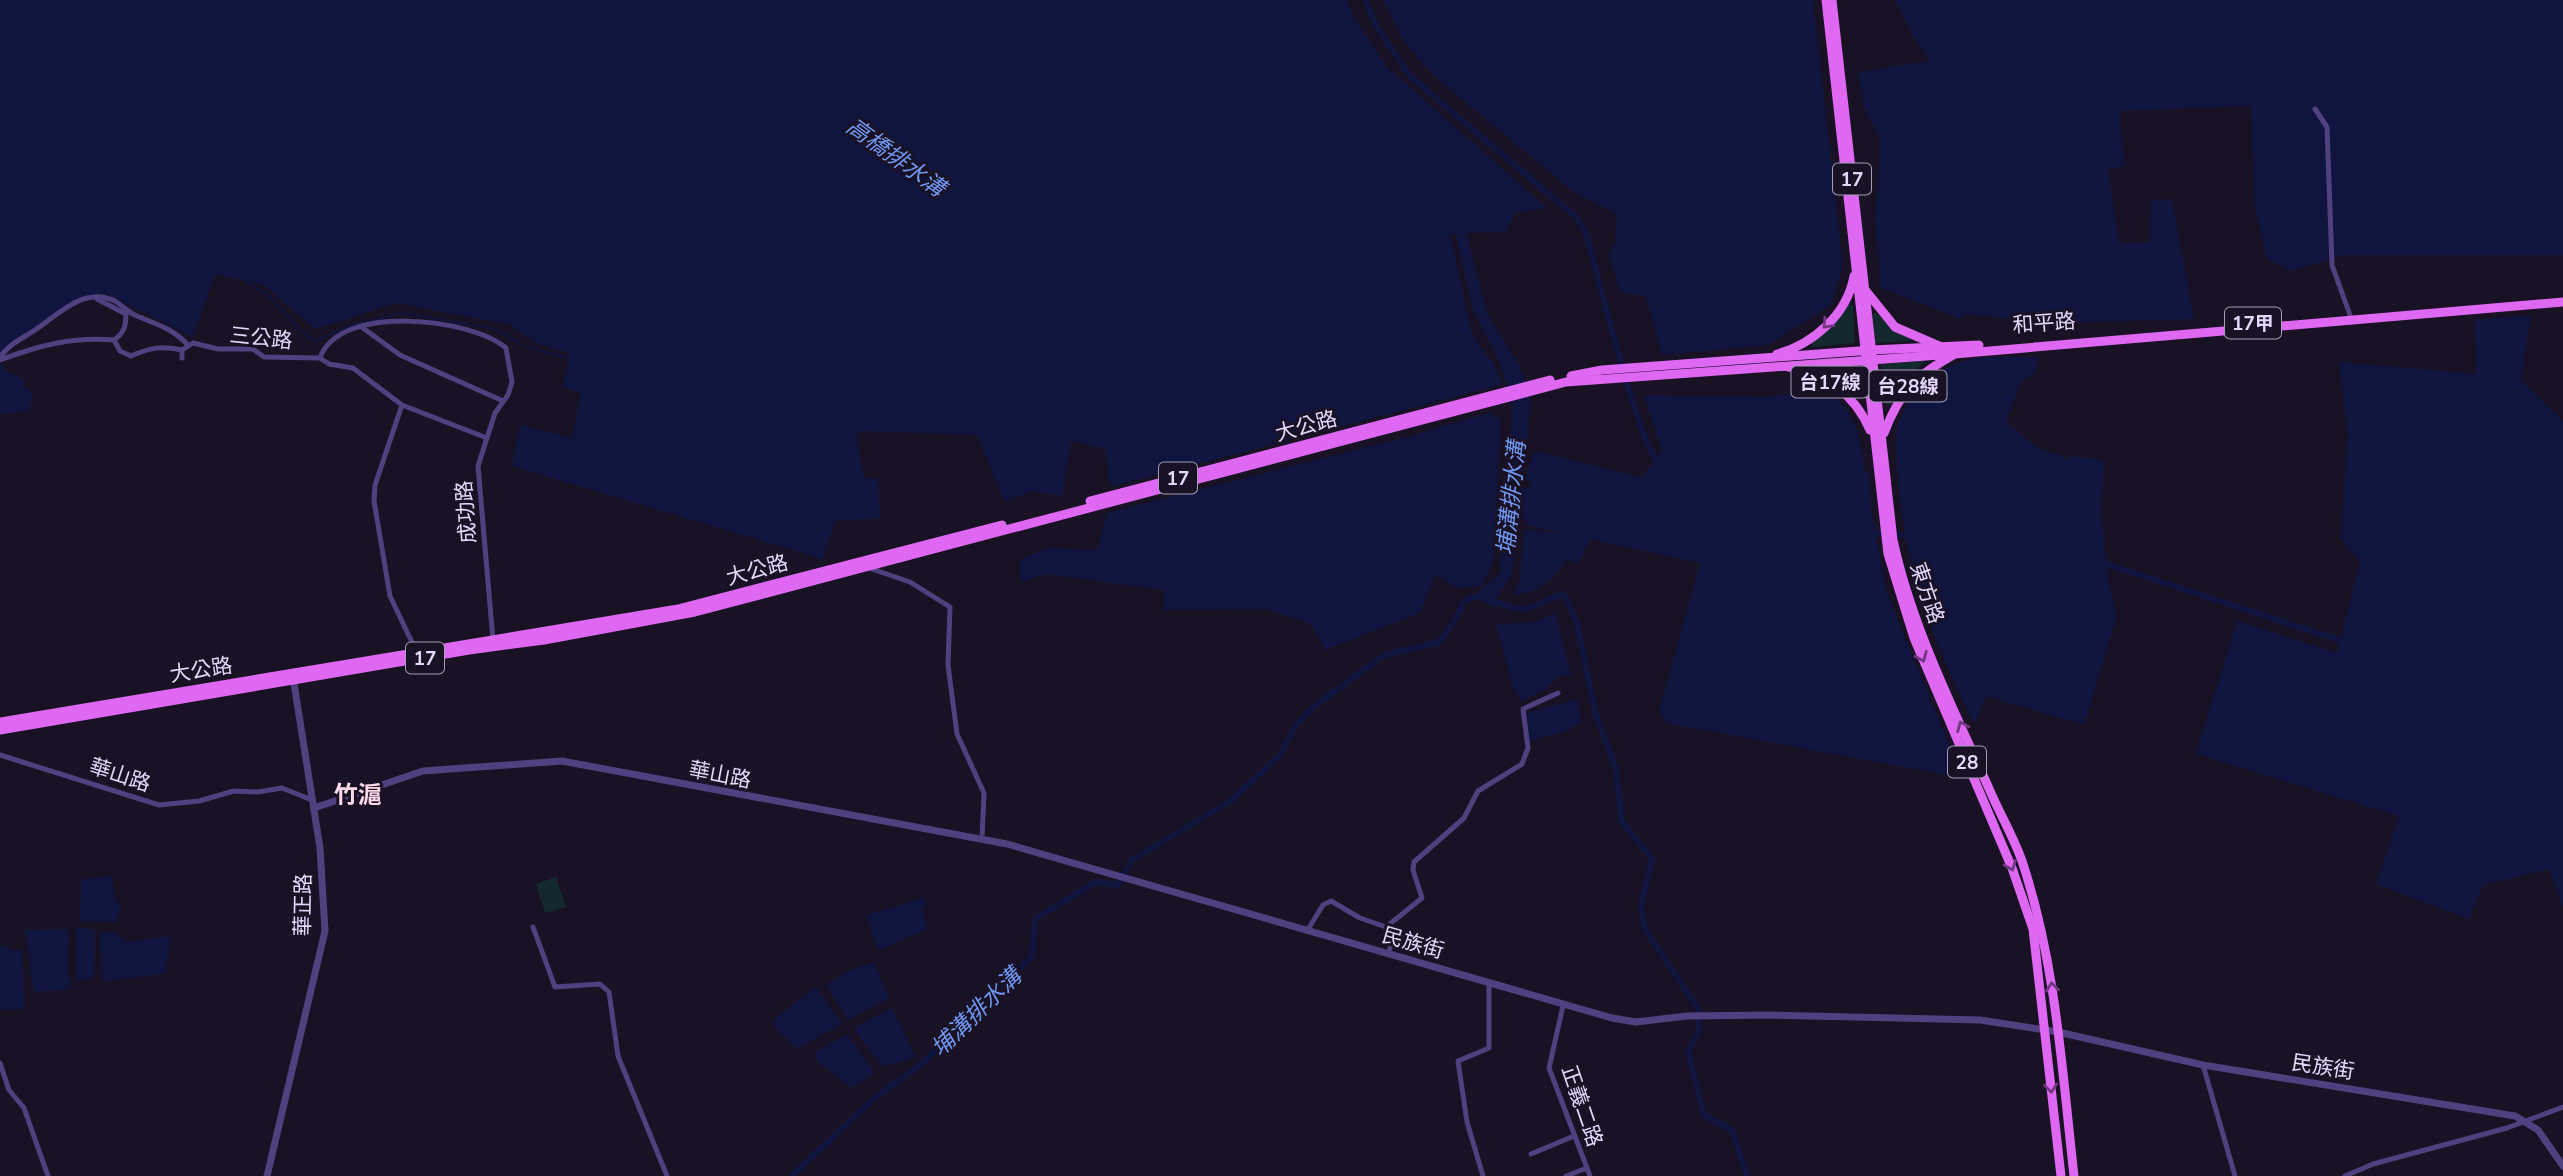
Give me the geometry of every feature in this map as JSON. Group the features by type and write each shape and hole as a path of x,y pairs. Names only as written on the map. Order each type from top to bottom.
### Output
{"main road":[{"name":"東方路","path":"1826,0 1855,264 1869,354"},
{"name":"東方路","path":"1832,0 1864,288 1885,539 1893,575 1914,638 2024,901 2037,948 2061,1176"},
{"name":"台17線","path":"1758,363 1805,343 1821,331 1850,292 1855,264"},
{"path":"1864,288 1895,327 1944,348"},
{"name":"和平路","path":"1509,393 1627,372 2563,297"},
{"name":"和平路","path":"1869,354 1954,354 2563,302"},
{"name":"台28線","path":"1878,439 1909,384 1954,354"},
{"name":"台17線","path":"1758,363 1818,375 1839,388 1857,406 1878,439"},
{"name":"大公路","path":"0,722 418,655 643,623 1509,393"},
{"name":"東方路","path":"1878,439 1893,540 1901,574 1922,632 2021,859 2042,927 2058,1032 2074,1176"},
{"name":"大公路","path":"418,655 678,609 846,568 867,567 1097,503"},
{"name":"大公路","path":"0,730 293,676"}],"street":[{"path":"2315,109 2327,127 2332,265 2350,314"},
{"path":"0,359 32,348 84,337 114,340 124,332 126,314 119,308 91,297"},
{"path":"0,359 16,340 39,328 63,308 91,297 109,299 130,313 167,326 188,345 182,350"},
{"name":"成功路","path":"363,328 394,320 428,323 486,334 506,348 512,377 503,401 495,413 478,466 493,640"},
{"path":"320,358 324,348 334,339 363,328 400,355 503,401"},
{"path":"114,340 120,351 131,356 148,348 162,346 182,350"},
{"name":"三公路","path":"188,345 253,349 264,357 320,358 328,364 353,368 402,405 487,438"},
{"path":"182,350 182,358"},
{"path":"402,405 375,485 374,501 390,596 418,655"},
{"path":"867,567 910,582 950,607 948,665 957,734 972,759 984,793 982,838"},
{"name":"華正路","path":"267,1176 325,931 323,878 293,676"},
{"path":"1386,927 1422,898 1413,870 1414,862 1464,818 1478,791 1522,764 1528,748 1523,709 1558,693"},
{"name":"華山路","path":"0,755 159,806 199,801 234,790 258,792 282,788 313,804 423,771 562,761 776,803 982,838 1133,878"},
{"name":"民族街","path":"1133,878 1563,1006 1636,1022 1687,1016 1980,1020 2058,1032 2203,1065 2430,1100 2515,1116 2528,1121"},
{"path":"1307,931 1323,905 1331,901 1360,918 1386,927"},
{"path":"533,927 555,987 600,984 609,992 618,1056 667,1176"},
{"path":"1386,927 1391,945 1388,954"},
{"path":"1483,1176 1467,1122 1458,1061 1489,1048 1489,983"},
{"name":"正義二路","path":"1563,1006 1549,1068 1590,1176"},
{"path":"0,1063 9,1090 24,1108 48,1176"},
{"path":"2203,1065 2235,1176"},
{"path":"2345,1176 2373,1164 2528,1121 2563,1107"},
{"path":"2528,1121 2538,1130 2563,1166"},
{"path":"1531,1154 1574,1136"},
{"path":"1566,1176 1587,1168"}],"green space":[{"path":"1848,305 1853,305 1855,343 1812,347 1812,341"},
{"path":"1875,312 1892,327 1911,338 1909,341 1875,343 1872,315"},
{"path":"1928,358 1904,382 1890,405 1884,403 1881,360"},
{"path":"1858,362 1863,397 1859,400 1837,380 1818,369 1818,365"},
{"path":"556,877 566,907 545,913 536,884"}],"water":[{"name":"高橋排水溝","path":"0,0 1347,0 1354,18 1388,68 1547,208 1515,213 1506,232 1466,233 1487,313 1520,367 1531,400 1512,575 1496,598 1495,608 1479,599 1480,593 1493,589 1500,572 1513,403 1497,356 1473,310 1455,233 1450,234 1471,331 1488,359 1492,360 1503,384 1110,487 1105,448 1071,441 1062,496 1032,491 1005,502 977,435 863,431 856,434 864,478 878,479 880,518 835,521 823,559 512,466 520,425 572,438 581,393 563,387 570,353 538,344 511,325 397,303 315,329 264,285 215,274 193,337 105,293 78,298 0,358"},
{"path":"1383,0 1813,0 1843,267 1831,305 1768,345 1662,355 1646,296 1620,292 1609,255 1615,243 1617,214 1575,193 1436,78 1405,43"},
{"path":"1895,0 2563,0 2563,255 2344,255 2291,271 2267,259 2255,207 2251,106 2119,111 2125,166 2108,169 2119,243 2150,243 2151,200 2172,199 2194,319 2053,323 1963,314 1961,319 1881,288 1875,218 1881,141 1864,107 1858,72 1930,61 1918,46"},
{"path":"2531,315 2521,380 2563,421 2563,907 2549,869 2483,885 2469,919 2376,884 2399,816 2196,754 2237,621 2337,653 2360,562 2341,539 2348,433 2339,362 2476,374 2475,320"},
{"path":"1980,357 2038,357 2036,373 2021,381 2006,422 2039,449 2063,456 2068,462 2070,456 2104,460 2101,510 2108,580 2117,616 2084,725 1986,696 1975,724 1946,662 1921,596 1899,494 1897,428 1912,397 1930,378 1940,371"},
{"path":"0,362 6,372 22,378 25,388 32,392 30,411 0,414"},
{"path":"1821,386 1842,405 1858,433 1865,472 1869,472 1871,508 1886,591 1960,771 1953,776 1666,723 1659,712 1700,563 1590,539 1579,564 1567,559 1545,584 1514,595 1520,579 1524,530 1567,534 1527,525 1527,521 1523,520 1522,487 1530,488 1531,481 1525,480 1534,451 1642,478 1662,451 1644,395 1771,397"},
{"path":"1492,412 1492,418 1501,416 1493,561 1482,586 1458,588 1435,575 1420,613 1325,650 1311,624 1265,609 1164,610 1164,590 1046,574 1020,583 1020,560 1047,548 1098,550 1107,513 1411,436"},
{"path":"1555,613 1571,675 1557,676 1545,690 1521,701 1513,688 1496,624 1535,622"},
{"path":"1577,699 1582,722 1569,730 1529,742 1527,713"},
{"path":"112,875 114,897 121,906 116,922 80,921 81,880"},
{"path":"924,898 926,905 922,909 927,929 878,951 866,915"},
{"path":"76,927 95,930 94,979 76,981"},
{"path":"69,929 68,969 71,989 35,992 24,930"},
{"path":"100,932 116,932 124,942 171,936 165,973 102,982"},
{"path":"5,946 10,950 22,950 24,1009 0,1010 0,947"},
{"path":"874,962 889,998 848,1020 826,985 846,972"},
{"path":"816,986 842,1024 797,1049 773,1025 776,1018"},
{"path":"892,1008 916,1057 883,1067 855,1027"},
{"path":"847,1034 875,1073 851,1088 817,1061 816,1051"}],"waterway":[{"path":"1365,0 1377,27 1410,76 1576,217 1586,233 1641,427 1660,466"},
{"path":"244,280 270,297 301,332 316,341 352,325 403,313 496,329 524,346 570,359"},
{"path":"1869,532 1913,536"},
{"path":"2100,562 2346,642"},
{"name":"埔溝排水溝","path":"792,1176 873,1099 923,1063 983,1001 1032,957 1035,919 1096,882 1118,885 1132,860 1232,800 1280,755 1294,728 1312,708 1384,655 1439,642 1454,622 1464,601 1478,596 1502,576"},
{"path":"1489,600 1523,609 1564,594 1576,620 1595,711 1616,770 1622,822 1652,859 1641,906 1645,929 1698,1008 1699,1031 1688,1051 1704,1115 1732,1130 1747,1176"}],"district":[{"name":"竹滬","path":"358,795"}]}
